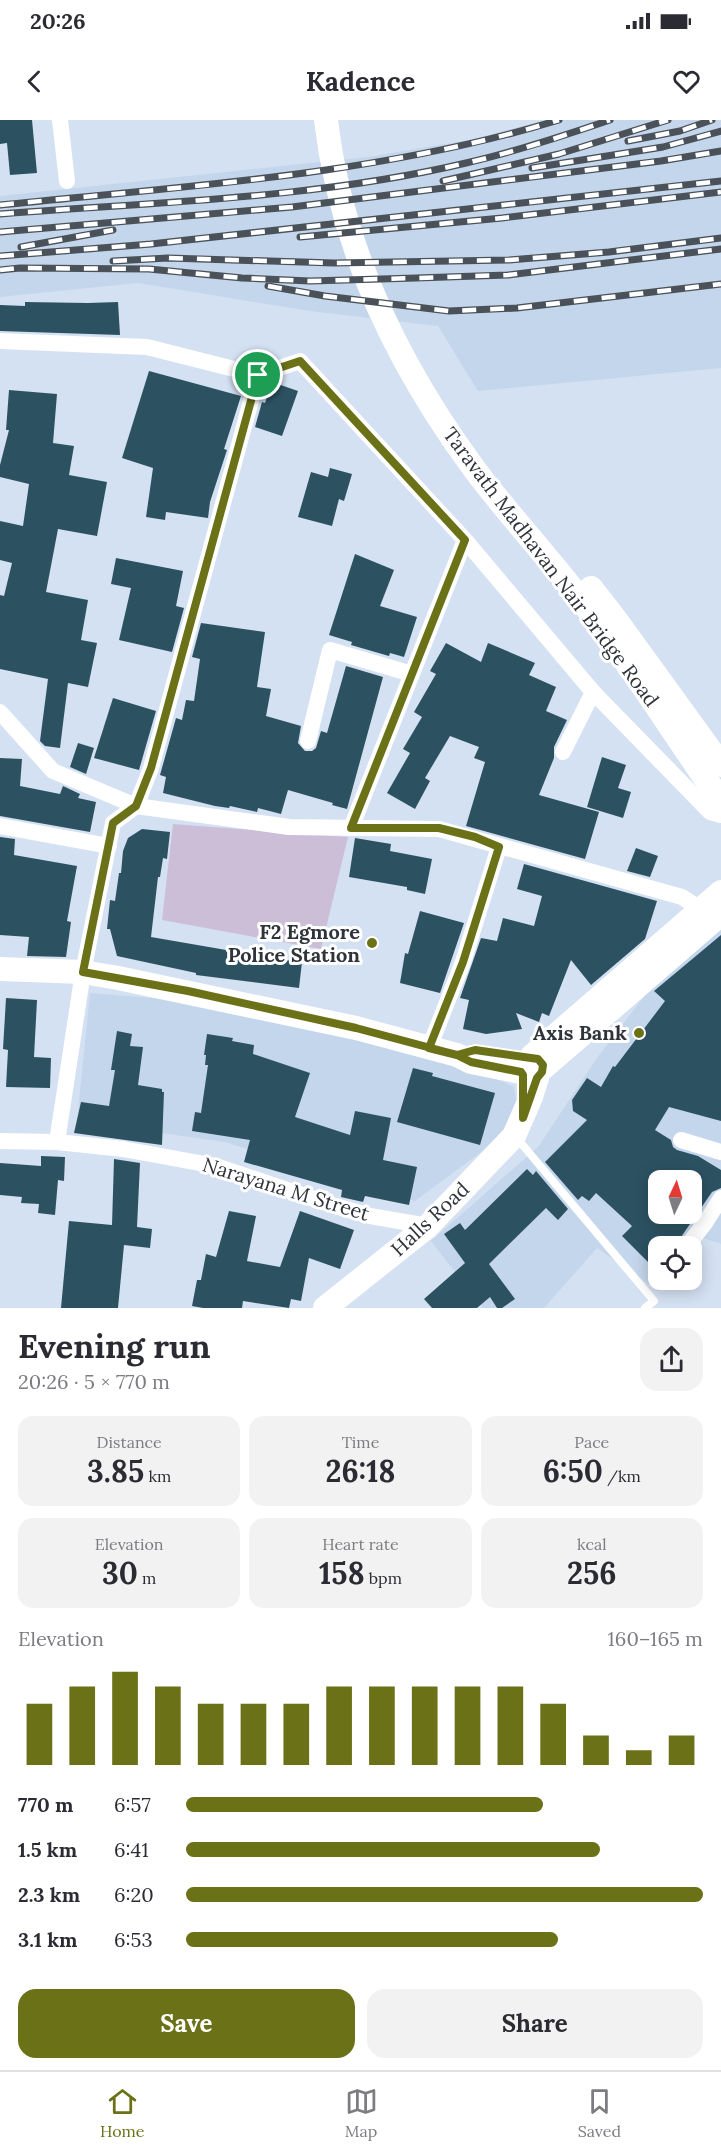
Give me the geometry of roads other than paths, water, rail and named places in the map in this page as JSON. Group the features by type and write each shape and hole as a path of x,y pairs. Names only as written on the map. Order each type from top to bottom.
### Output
{"main road":[{"path":"335,131 335,177 347,222 396,326"},
{"name":"Taravath Madhavan Nair Bridge Road","path":"396,326 482,454 616,620 721,765"},
{"name":"Taravath Madhavan Nair Bridge Road","path":"396,326 402,358 435,413 477,472 581,600 672,727 721,801"},
{"path":"519,1127 531,1068 711,912 721,892"},
{"path":"0,969 83,972 118,978 345,1026 457,1055 475,1050 531,1068"},
{"name":"Halls Road","path":"325,1308 428,1226 519,1127"}],"street":[{"path":"60,120 67,181"},
{"path":"0,341 147,347 258,375 300,361 465,540 593,692 710,812 721,815"},
{"path":"57,1142 83,972 113,823 136,806 151,768 258,375"},
{"path":"351,828 465,540"},
{"path":"308,741 330,650 412,674"},
{"path":"563,752 593,692"},
{"path":"0,712 53,771 136,806 290,827 439,828 475,837 499,847 682,897 711,912"},
{"path":"0,826 109,846"},
{"path":"429,1048 463,962 499,847"},
{"path":"681,1140 721,1152"},
{"name":"Narayana M Street","path":"0,1141 57,1142 123,1149 216,1166 370,1216 428,1226"},
{"path":"695,1236 721,1198"}],"lane":[{"path":"519,1127 654,1301 645,1308"}],"railway":[{"path":"0,205 211,184 352,166 491,139 559,120"},
{"path":"0,214 234,198 351,184 409,175 484,159 610,120"},
{"path":"443,181 559,154 668,120"},
{"path":"628,141 680,131 712,120"},
{"path":"532,168 663,147 721,131"},
{"path":"0,232 292,207 661,161 721,151"},
{"path":"0,256 151,244 721,181"},
{"path":"300,237 502,218 721,192"},
{"path":"21,247 113,230"},
{"path":"113,261 168,258 334,263 509,260 609,252 721,238"},
{"path":"0,270 20,268 149,269 242,278 310,281 416,278 508,275 721,249"},
{"path":"268,286 325,296 449,311 517,308 721,284"}],"place":[{"name":"F2 Egmore Police Station","path":"372,943"},
{"name":"Axis Bank","path":"639,1033"}]}
